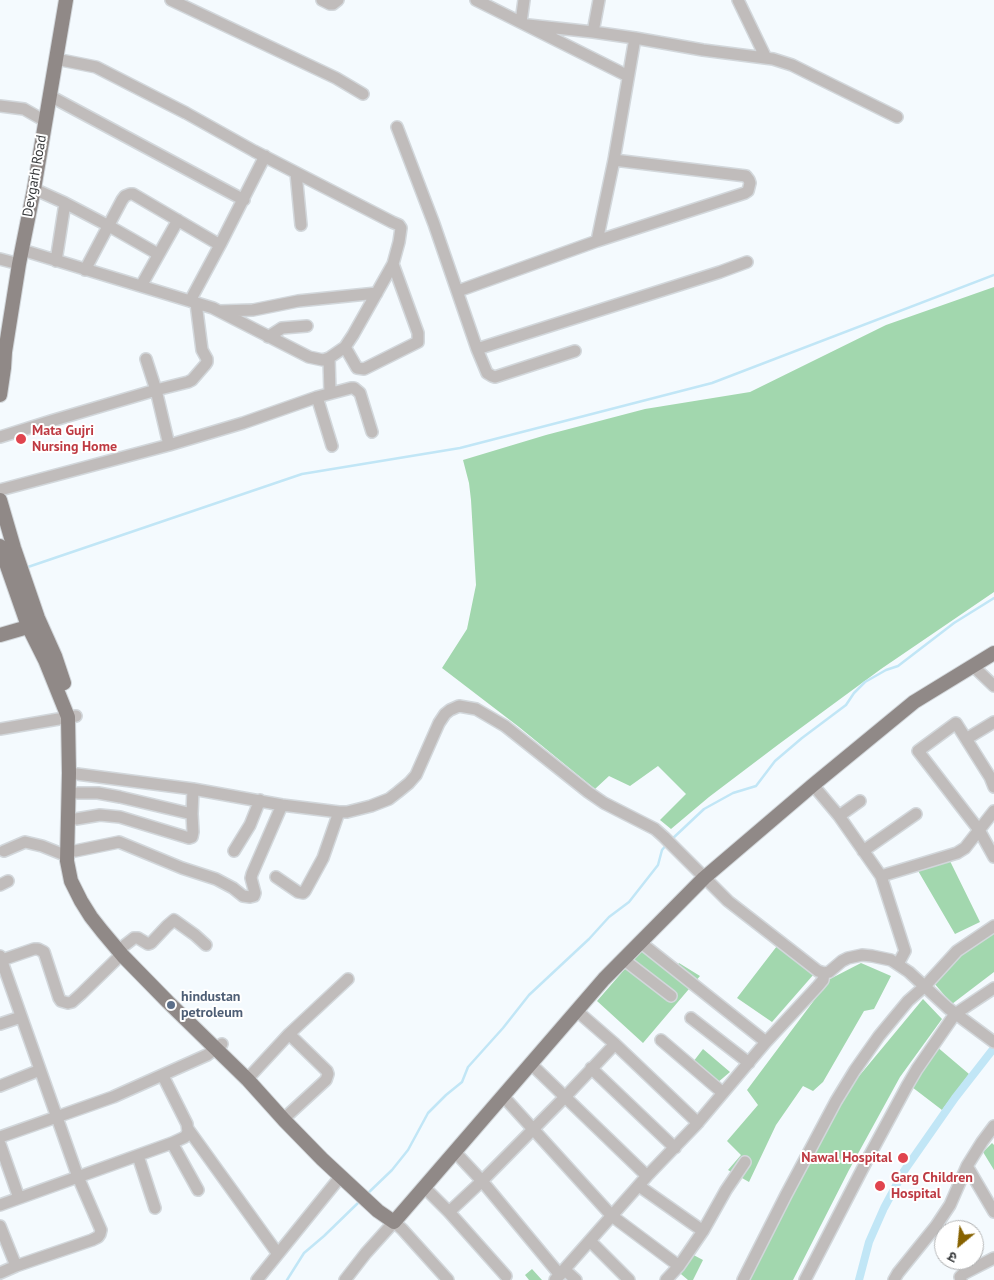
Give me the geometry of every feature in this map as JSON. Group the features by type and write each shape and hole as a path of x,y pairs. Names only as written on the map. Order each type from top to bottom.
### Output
{"main road":[{"name":"Devgarh Road","path":"0,395 4,368 4,330 34,189 66,0"},
{"path":"0,500 5,549 28,608 45,660 72,717 71,881 81,901 96,924 219,1047 284,1120 341,1176 358,1187"},
{"path":"0,635 34,625"},
{"path":"219,1047 252,1074 358,1187 396,1220 577,1010 700,873 914,702 994,653"},
{"path":"71,853 76,820 77,793 73,774"}],"street":[{"path":"171,0 336,78 362,94"},
{"path":"322,0 330,4 334,4 338,0"},
{"path":"476,0 628,76"},
{"path":"524,0 524,24"},
{"path":"593,32 599,0"},
{"path":"738,0 766,58"},
{"path":"524,24 593,32 766,58 792,65 897,117"},
{"path":"597,241 614,160 635,38"},
{"path":"0,259 20,257 56,261 213,308 312,359 323,360 345,347 393,264 401,232 399,225 296,173 186,113 96,67 56,59"},
{"path":"50,96 244,200"},
{"path":"0,106 24,109 45,120"},
{"path":"397,127 487,373 495,376 575,351"},
{"path":"0,437 192,380 207,362 202,350 193,302 265,156"},
{"path":"458,292 597,241 745,193 750,183 746,176 614,160"},
{"path":"296,173 301,225"},
{"path":"34,189 65,203 158,254"},
{"path":"86,270 122,200 130,194 220,245"},
{"path":"56,261 65,203"},
{"path":"141,286 178,220"},
{"path":"477,349 748,262"},
{"path":"345,347 357,368 364,369 418,342 418,333 393,264"},
{"path":"219,311 253,310 298,301 377,293"},
{"path":"268,337 282,328 307,326"},
{"path":"329,358 330,394"},
{"path":"146,359 156,390 169,445"},
{"path":"0,490 169,445 243,423 317,397 351,388 360,393 372,432"},
{"path":"317,397 332,446"},
{"path":"973,666 994,686"},
{"path":"73,774 194,789 282,805 339,812 371,806 389,799 416,775 439,723 445,714 458,706 476,709 520,738 604,803 654,829 728,901 818,971 829,972 848,958 862,955 890,960 898,964 925,986 955,1014 992,1040"},
{"path":"0,729 72,717"},
{"path":"966,740 994,722"},
{"path":"993,777 956,723 918,752 979,830 994,857"},
{"path":"812,785 839,816 881,876 905,951 898,964"},
{"path":"76,820 100,815 115,816 189,838 193,834 194,789"},
{"path":"77,793 98,793 120,797 192,814"},
{"path":"234,851 250,825 260,800"},
{"path":"839,816 860,801"},
{"path":"4,851 25,842 71,853 118,842 216,880 233,888 243,896 250,898 255,893 251,878 252,874 282,805"},
{"path":"881,876 957,853 964,848 994,811"},
{"path":"276,877 298,892 303,893 305,891 323,858 339,812"},
{"path":"864,851 916,814"},
{"path":"0,1273 92,1240 98,1237 101,1230 78,1176 1,958 34,949 44,952 59,998 61,1001 68,1003 81,994 134,938 138,938 148,944 151,943 174,920 206,944"},
{"path":"743,1280 836,1101 879,1036 908,1001 925,986 957,951 994,926"},
{"path":"640,942 766,1042"},
{"path":"623,959 672,996"},
{"path":"560,1275 647,1176 698,1123 766,1042 818,986 823,980 824,973"},
{"path":"252,1074 289,1034 348,979"},
{"path":"805,1280 907,1086 955,1014 994,988"},
{"path":"577,1010 698,1123"},
{"path":"0,1024 21,1017"},
{"path":"691,1018 748,1063"},
{"path":"289,1034 327,1071 328,1077 289,1114"},
{"path":"661,1040 723,1093"},
{"path":"449,1212 565,1097 614,1044"},
{"path":"0,1137 114,1097 207,1056 219,1047"},
{"path":"531,1064 647,1176"},
{"path":"591,1068 675,1148"},
{"path":"0,1086 40,1070"},
{"path":"163,1076 188,1129 278,1254"},
{"path":"503,1096 612,1216 679,1266"},
{"path":"894,1280 950,1205 967,1166 994,1126"},
{"path":"0,1206 172,1143 185,1137 188,1134 188,1129"},
{"path":"172,1143 198,1190"},
{"path":"0,1144 19,1198"},
{"path":"454,1152 482,1181 560,1275 576,1280"},
{"path":"138,1156 155,1208"},
{"path":"666,1280 679,1266 703,1231 726,1190 745,1162"},
{"path":"967,1166 994,1212"},
{"path":"257,1280 341,1176"},
{"path":"639,1186 703,1231"},
{"path":"424,1187 506,1276"},
{"path":"345,1280 396,1220"},
{"path":"396,1220 448,1280"},
{"path":"396,1220 407,1224 457,1280"},
{"path":"0,1226 16,1266"},
{"path":"590,1242 629,1280"},
{"path":"961,1280 962,1274 993,1260"}],"green space":[{"path":"994,287 994,592 881,669 709,797 671,829 660,820 686,794 658,766 630,786 609,776 595,789 442,668 467,629 476,585 471,500 463,460 546,435 645,409 750,392 886,325"},
{"path":"950,861 980,922 955,934 917,869"},
{"path":"994,929 994,972 952,1004 933,982 964,949"},
{"path":"777,946 814,974 772,1022 737,998"},
{"path":"644,947 674,970 679,963 700,976 643,1043 597,1001"},
{"path":"861,963 891,976 874,1009 864,1011 823,1082 813,1091 803,1086 776,1125 749,1182 728,1170 741,1155 727,1141 758,1105 747,1090 830,979"},
{"path":"923,999 942,1019 900,1077 849,1170 793,1280 747,1280 845,1093"},
{"path":"936,1046 969,1074 942,1110 908,1084"},
{"path":"703,1049 730,1072 717,1083 693,1062"},
{"path":"992,1143 994,1145 994,1170 983,1152"},
{"path":"686,1251 703,1260 693,1280 688,1280 675,1269"},
{"path":"532,1269 542,1280 529,1280 525,1275"}],"waterway":[{"path":"25,568 302,474 460,448 712,383 994,275"},
{"path":"671,840 704,809 733,793 756,786 775,761 846,705 865,682 886,670 898,666 954,623 994,598"},
{"path":"366,1195 392,1170 408,1150 428,1113 462,1082 468,1067 529,995 589,939 609,917 629,902 658,865 662,850 667,844"},
{"path":"859,1280 869,1242 884,1208 904,1171 955,1098 994,1048"},
{"path":"287,1280 304,1253 360,1201"}],"place":[{"name":"Mata Gujri Nursing Home","path":"21,439"},
{"name":"hindustan petroleum","path":"171,1005"},
{"name":"Nawal Hospital","path":"903,1158"},
{"name":"Garg Children Hospital","path":"880,1186"}]}
